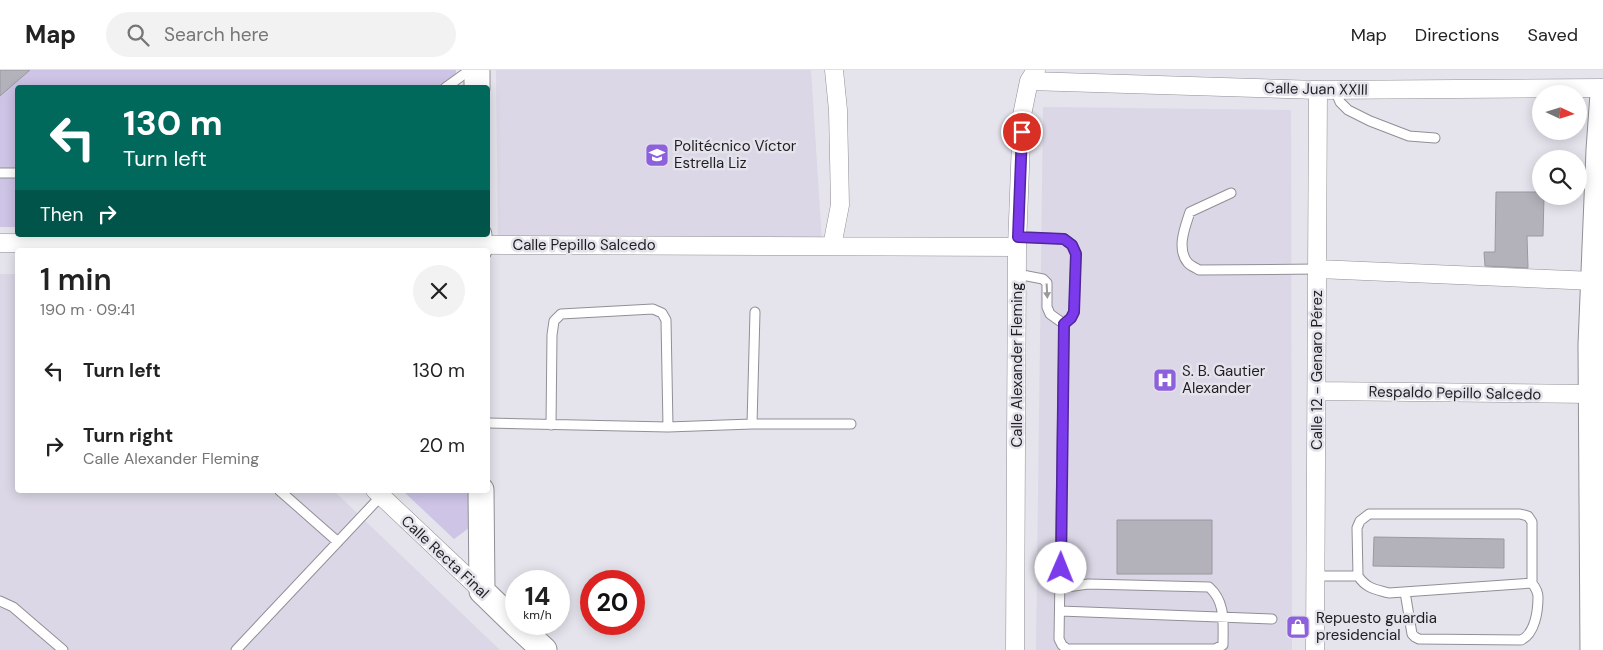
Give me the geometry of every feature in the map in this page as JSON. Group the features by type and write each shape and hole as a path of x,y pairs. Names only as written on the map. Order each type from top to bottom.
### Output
{"main road":[{"path":"476,70 477,85"},
{"path":"1593,650 1592,394 1597,345 1594,280 1603,94"},
{"path":"481,493 482,590"},
{"name":"Calle Recta Final","path":"482,590 505,613"},
{"name":"Calle Recta Final","path":"528,635 544,650"}],"street":[{"path":"832,246 840,205 838,110 834,70"},
{"name":"Calle Juan XXIII","path":"1032,76 1326,90 1603,88"},
{"name":"Calle Alexander Fleming","path":"1015,650 1017,242 1022,114 1032,76"},
{"name":"Calle 12 - Genaro Pérez","path":"1315,650 1318,269 1326,90"},
{"name":"Calle Pepillo Salcedo","path":"0,243 115,247 479,243 832,246 1017,242"},
{"path":"1318,269 1594,280"},
{"name":"Respaldo Pepillo Salcedo","path":"1317,391 1592,394"},
{"name":"Calle Recta Final","path":"378,493 482,590"}],"lane":[{"path":"449,85 467,72 476,70"},
{"path":"1326,90 1348,110 1370,121 1409,136 1435,138"},
{"path":"0,173 15,173"},
{"path":"1231,193 1190,212 1182,234 1183,254 1188,264 1199,270 1318,269"},
{"path":"1017,242 1064,239 1072,245 1076,254 1074,312 1071,318 1064,324 1059,639 1062,645 1067,649 1215,649 1223,645 1224,617 1219,598 1209,586 1088,584 1060,588"},
{"path":"1017,274 1043,279 1047,283 1047,307 1050,314 1064,324"},
{"path":"551,425 552,335 554,321 561,314 653,309 662,313 666,320 668,427"},
{"path":"752,424 755,312"},
{"path":"490,423 668,427 752,424 851,424"},
{"path":"282,493 338,542"},
{"path":"236,650 338,542 378,493"},
{"path":"1405,592 1412,634 1420,639 1521,640 1526,638 1534,626 1538,597 1532,582 1532,522 1528,516 1520,514 1369,514 1360,521 1357,528 1358,576 1364,585 1389,592 1405,592 1532,582"},
{"path":"1316,576 1358,576"},
{"path":"0,601 14,606 63,650"},
{"path":"1060,611 1272,619"}],"shaded area":[{"path":"0,70 456,70 455,85 15,85 15,227 0,227"},
{"name":"Politécnico Víctor Estrella Liz","path":"496,70 811,70 822,242 498,240"},
{"name":"S. B. Gautier Alexander","path":"1043,107 1291,110 1292,650 1036,650"},
{"path":"0,274 15,274 15,493 336,493 500,650 0,650"},
{"path":"405,493 468,493 469,528 454,539"}],"building":[{"path":"0,70 30,70 0,96"},
{"path":"1496,192 1532,192 1532,205 1544,205 1543,236 1527,236 1528,268 1485,266 1484,252 1495,252"},
{"path":"1117,520 1212,520 1212,574 1117,574"},
{"path":"1374,537 1504,539 1504,568 1373,566"}],"place":[{"name":"Politécnico Víctor Estrella Liz","path":"657,155"},
{"name":"S. B. Gautier Alexander","path":"1165,380"},
{"name":"Repuesto guardia presidencial","path":"1298,627"}],"route":[{"path":"1022,132 1018,237 1064,239 1072,245 1076,254 1074,312 1071,318 1064,324 1061,568"}]}
